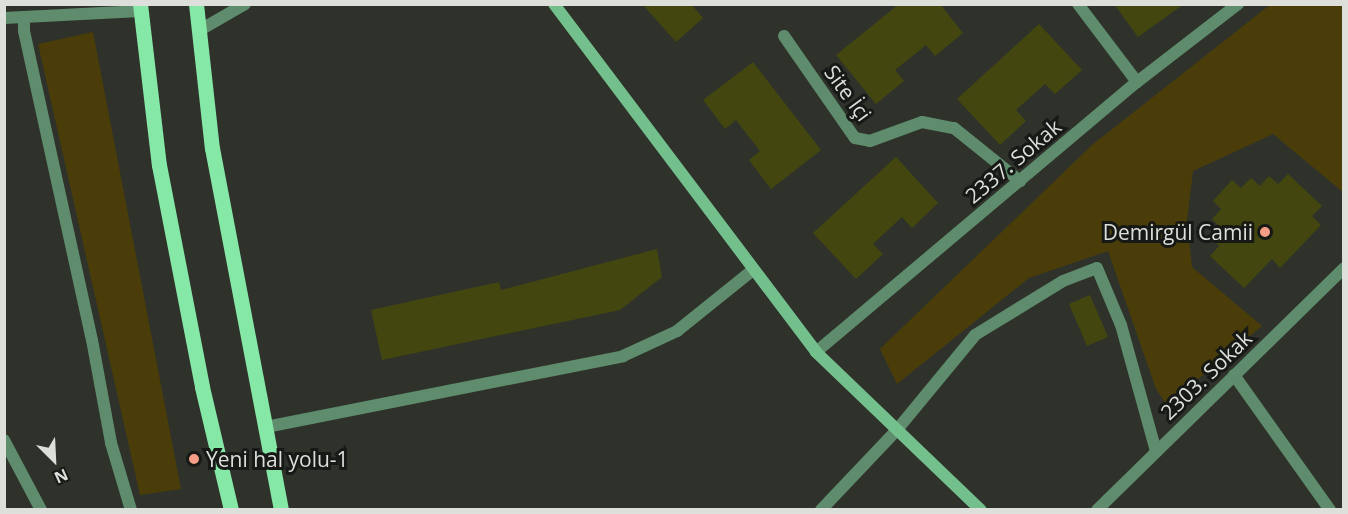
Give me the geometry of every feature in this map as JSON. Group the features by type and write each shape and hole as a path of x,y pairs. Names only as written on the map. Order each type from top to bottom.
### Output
{"main road":[{"path":"196,4 212,148 281,510"},
{"path":"141,8 159,165 202,387 231,510"}],"street":[{"path":"200,30 245,4"},
{"path":"554,4 816,352 981,510"},
{"path":"1078,4 1137,82"},
{"name":"2337. Sokak","path":"816,352 1137,82 1238,4"},
{"path":"4,18 141,8"},
{"path":"24,18 24,31 92,340 111,443 131,510"},
{"name":"Site İçi","path":"784,36 855,138 870,141 922,122 954,128 1020,181"},
{"path":"821,510 896,431 975,335 1063,281 1097,268 1121,325 1156,451"},
{"name":"2303. Sokak","path":"1096,510 1344,268"},
{"path":"266,427 622,356 677,331 753,270"},
{"path":"1234,375 1330,510"},
{"path":"4,440 41,510"}],"shaded area":[{"path":"1271,4 1343,5 1344,193 1273,134 1193,171 1187,221 1192,267 1262,326 1167,405 1156,389 1108,251 1029,278 897,384 880,349 1092,145"},
{"path":"93,32 181,489 140,495 38,44"}],"building":[{"path":"642,4 691,4 703,18 676,42"},
{"path":"899,4 940,4 963,33 935,56 926,45 895,70 904,81 876,104 836,55"},
{"path":"1114,4 1184,4 1138,37"},
{"path":"1039,24 1082,70 1055,94 1045,84 1016,110 1026,121 1000,145 957,99"},
{"path":"753,62 821,150 771,189 749,160 760,151 736,120 725,129 703,100"},
{"path":"896,157 938,203 912,228 902,217 873,244 883,254 856,279 813,233"},
{"name":"Demirgül Camii","path":"1288,174 1322,206 1312,216 1321,225 1280,268 1272,259 1244,288 1210,256 1219,246 1211,237 1220,227 1212,219 1221,209 1213,201 1232,180 1241,188 1251,178 1260,186 1269,176 1278,184"},
{"path":"657,249 662,277 620,310 382,360 371,310 499,282 501,290"},
{"path":"1090,295 1108,337 1087,346 1069,304"}],"place":[{"name":"Demirgül Camii","path":"1265,232"},
{"name":"Yeni hal yolu-1","path":"194,459"}]}
